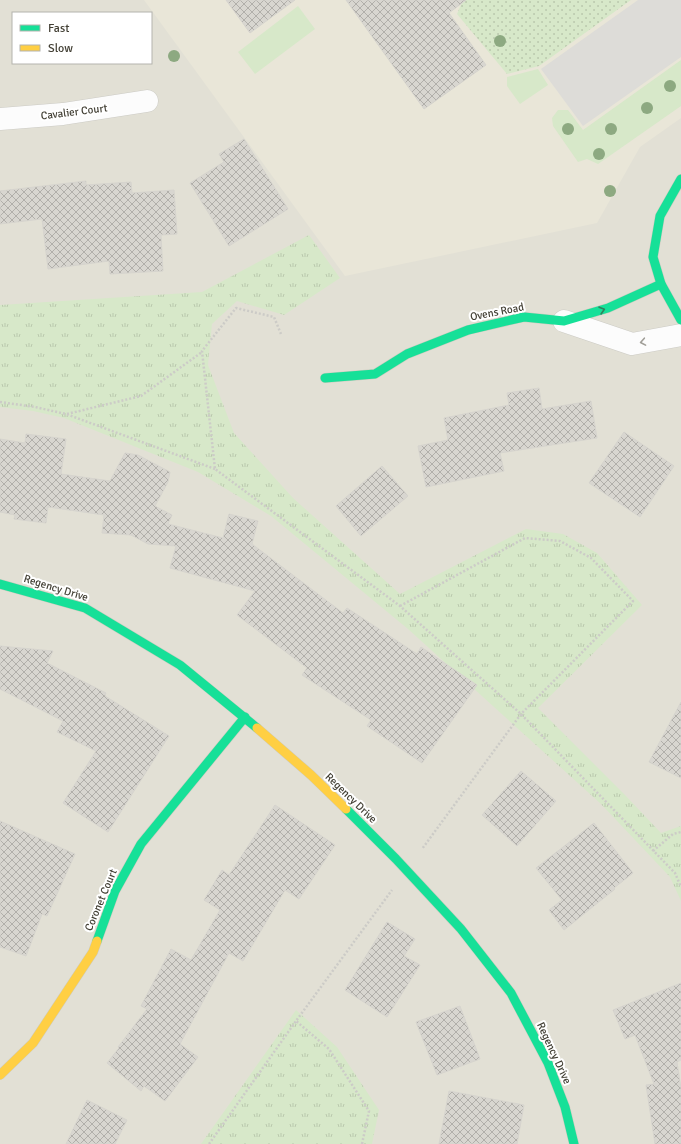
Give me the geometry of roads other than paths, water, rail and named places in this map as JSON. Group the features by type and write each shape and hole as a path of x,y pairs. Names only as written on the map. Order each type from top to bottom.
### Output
{"street":[{"name":"Cavalier Court","path":"0,120 63,114 147,102"},
{"path":"681,179 660,216 653,256 661,284 681,320"},
{"name":"Ovens Road","path":"325,378 375,374 407,354 468,330 524,317 564,321 608,308 661,284"},
{"path":"564,321 632,344 681,335"},
{"name":"Regency Drive","path":"0,584 85,608 180,665 245,717 311,775 396,859 461,929 511,993 548,1063 565,1107 574,1144"},
{"name":"Coronet Court","path":"0,1076 33,1043 93,952 115,891 141,844 245,717"}]}
